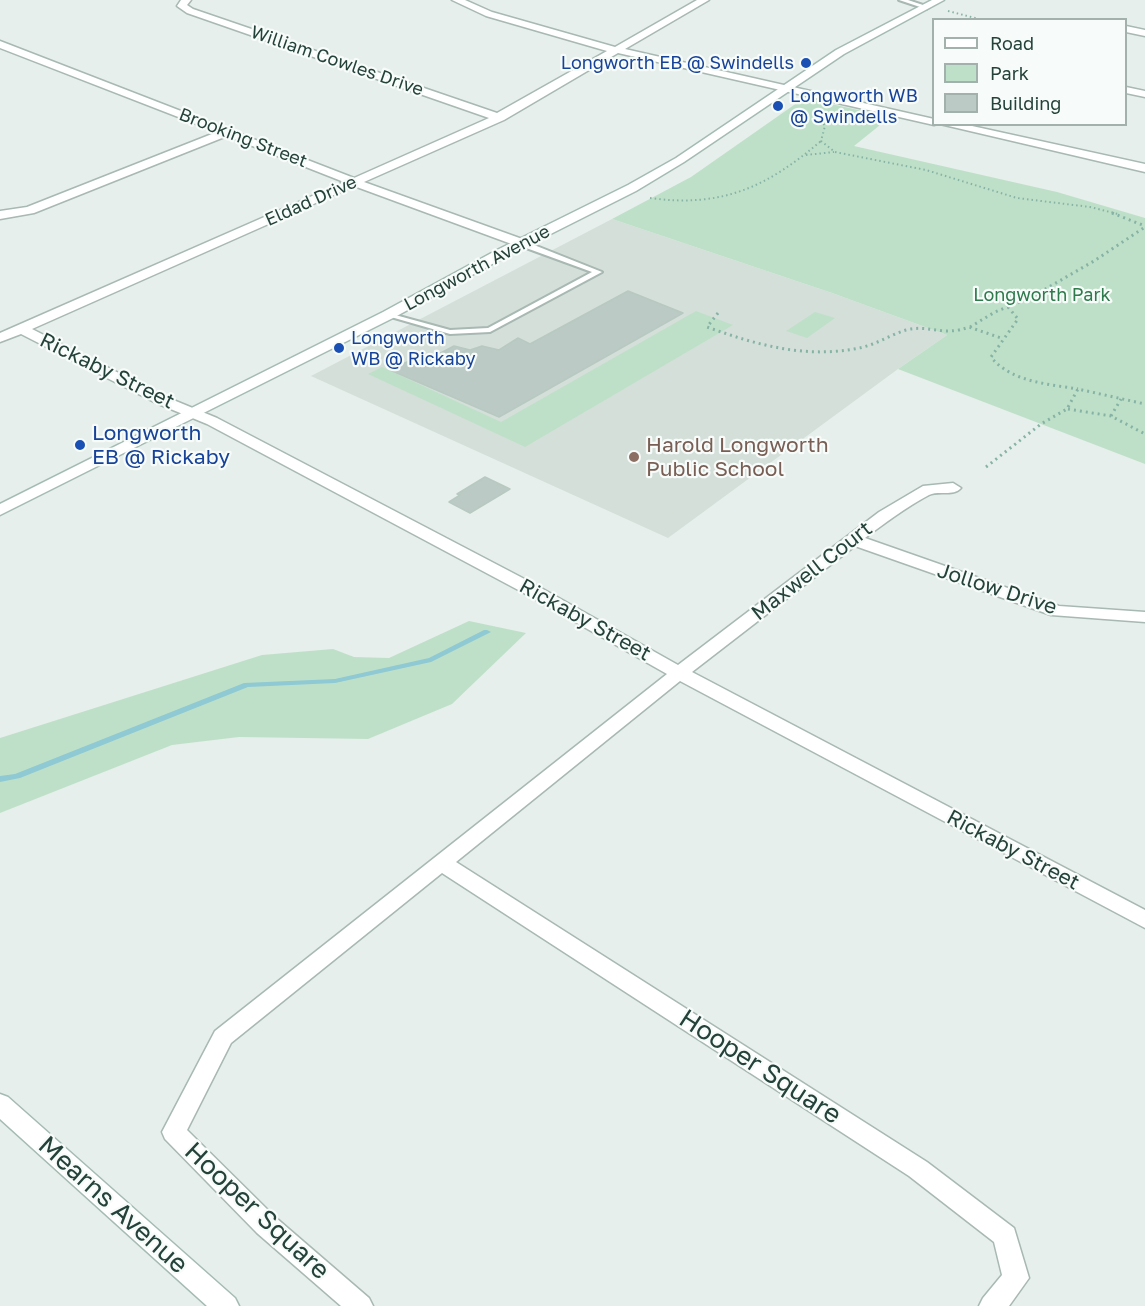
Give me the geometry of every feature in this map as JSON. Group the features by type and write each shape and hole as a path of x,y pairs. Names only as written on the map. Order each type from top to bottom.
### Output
{"street":[{"name":"William Cowles Drive","path":"186,0 182,6 190,11 500,118"},
{"path":"457,0 489,14 616,50 932,122"},
{"name":"Eldad Drive","path":"0,338 500,118 704,0"},
{"name":"Longworth Avenue","path":"0,510 388,315 520,243 673,165 840,52 939,0"},
{"path":"1127,29 1145,33"},
{"name":"Brooking Street","path":"0,44 354,182 520,243"},
{"path":"1127,90 1145,94"},
{"path":"965,126 1145,168"},
{"path":"0,215 30,210 228,132"},
{"name":"Rickaby Street","path":"22,329 160,400 195,412 528,588 679,673 1145,920"},
{"name":"Maxwell Court","path":"679,673 885,515 929,489 953,488"},
{"name":"Jollow Drive","path":"854,540 1056,611 1145,617"},
{"name":"Hooper Square","path":"360,1306 266,1225 174,1132 223,1037 679,673"},
{"name":"Hooper Square","path":"442,863 918,1169 1005,1236 1016,1278 993,1306"},
{"name":"Mearns Avenue","path":"0,1104 226,1306"}],"lane":[{"path":"902,0 926,7"},
{"path":"388,315 450,332 490,330 598,272 520,243"}],"path":[{"path":"926,7 973,18"},
{"path":"650,198 698,202 726,197 770,180 821,141 827,130 826,124 815,109"},
{"path":"821,141 835,152"},
{"path":"804,155 835,152 926,170 1017,198 1104,210 1145,227"},
{"path":"718,313 707,327 745,341 797,352 844,352 861,348 907,330 954,333 1030,298 1094,261 1145,227"},
{"path":"1008,307 1018,319 1016,325 1001,338 991,357 1000,368 1019,376 1145,404"},
{"path":"969,327 1001,338"},
{"path":"986,467 1041,424 1072,405 1078,389"},
{"path":"1112,414 1121,399"},
{"path":"1067,409 1112,414 1145,434"}],"shaded area":[{"name":"Harold Longworth Public School","path":"612,219 832,293 947,335 668,538 311,376"}],"green space":[{"name":"Longworth Park","path":"804,98 890,117 854,146 1057,192 1145,218 1145,464 898,369 947,335 832,293 612,219 691,177"},
{"path":"696,311 733,325 525,447 368,374 382,367 501,422"},
{"path":"815,312 835,318 807,338 786,331"},
{"path":"469,621 526,633 452,704 368,739 239,737 172,745 0,813 0,738 262,655 333,649 354,657 389,658"}],"building":[{"path":"628,291 683,313 499,417 390,370 424,354 433,357 454,346 470,350 482,346 499,350 518,338 530,344"},
{"path":"485,477 510,489 470,513 449,502 460,495 457,494"}],"waterway":[{"path":"0,779 17,776 247,685 335,681 431,660 487,632"}],"place":[{"name":"Longworth EB @ Swindells","path":"806,63"},
{"name":"Longworth WB @ Swindells","path":"778,106"},
{"name":"Longworth WB @ Rickaby","path":"339,348"},
{"name":"Longworth EB @ Rickaby","path":"80,445"},
{"name":"Harold Longworth Public School","path":"634,457"}]}
